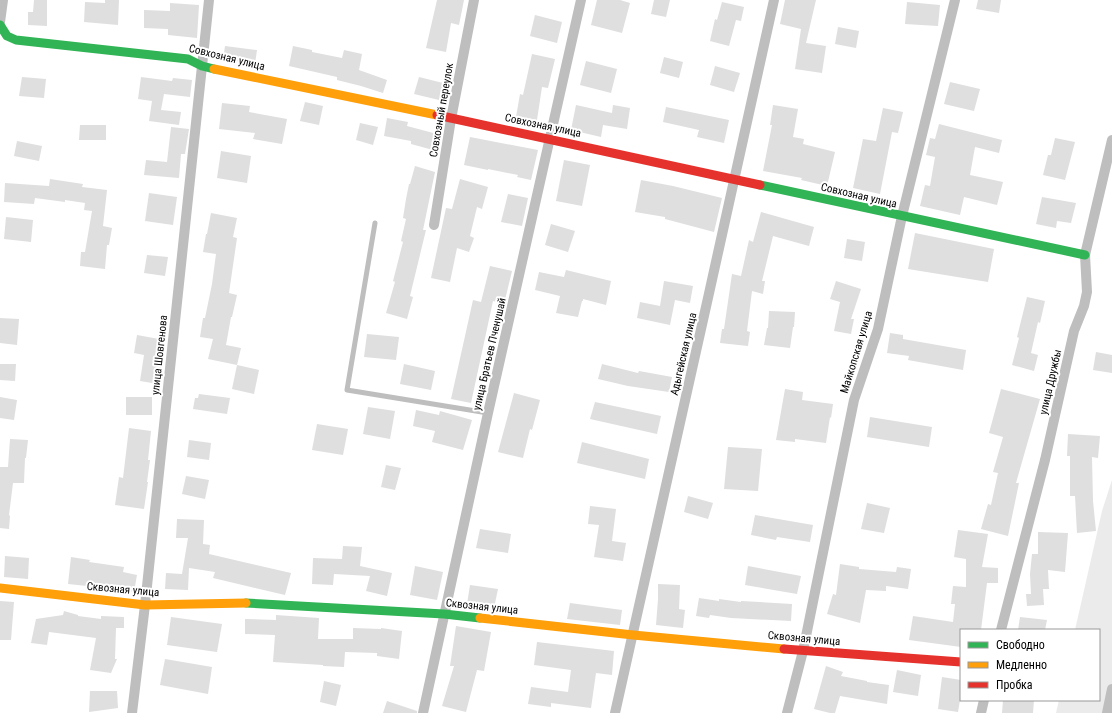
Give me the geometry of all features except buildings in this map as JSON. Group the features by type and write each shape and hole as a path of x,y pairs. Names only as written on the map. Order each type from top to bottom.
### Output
{"street":[{"path":"0,24 3,0"},
{"name":"улица Шовгенова","path":"132,713 145,605 209,0"},
{"name":"Совхозный переулок","path":"434,226 451,119 474,0"},
{"name":"улица Братьев Пченушай","path":"423,713 488,413 551,139 581,0"},
{"name":"Адыгейская улица","path":"615,713 662,500 736,179 774,0"},
{"name":"Майкопская улица","path":"787,713 803,651 854,400 878,329 902,216 955,0"},
{"name":"Совхозная улица","path":"0,24 7,36 16,40 188,59 202,66 551,139 1085,255"},
{"name":"улица Дружбы","path":"1001,629 1045,460 1074,331 1084,306 1087,292 1085,255 1112,140"},
{"name":"Сквозная улица","path":"0,588 145,605 246,603 444,614 633,635 803,651 960,662"},
{"path":"1107,713 1112,689"},
{"path":"980,713 984,701"}],"lane":[{"path":"375,223 347,390 488,413"}],"shaded area":[{"path":"1112,480 1112,713 1056,713 1059,701 1100,701 1100,629 1075,629 1102,511"}],"traffic: fast":[{"path":"0,25 7,36 16,40 188,59 202,66 214,69"},
{"path":"760,185 1085,255"},
{"path":"246,603 444,614 480,618"}],"traffic: slow":[{"path":"214,69 437,115"},
{"path":"0,588 145,605 246,603"},
{"path":"480,618 633,635 784,649"}],"traffic: jam":[{"path":"437,115 760,185"},
{"path":"784,649 960,662"}]}
